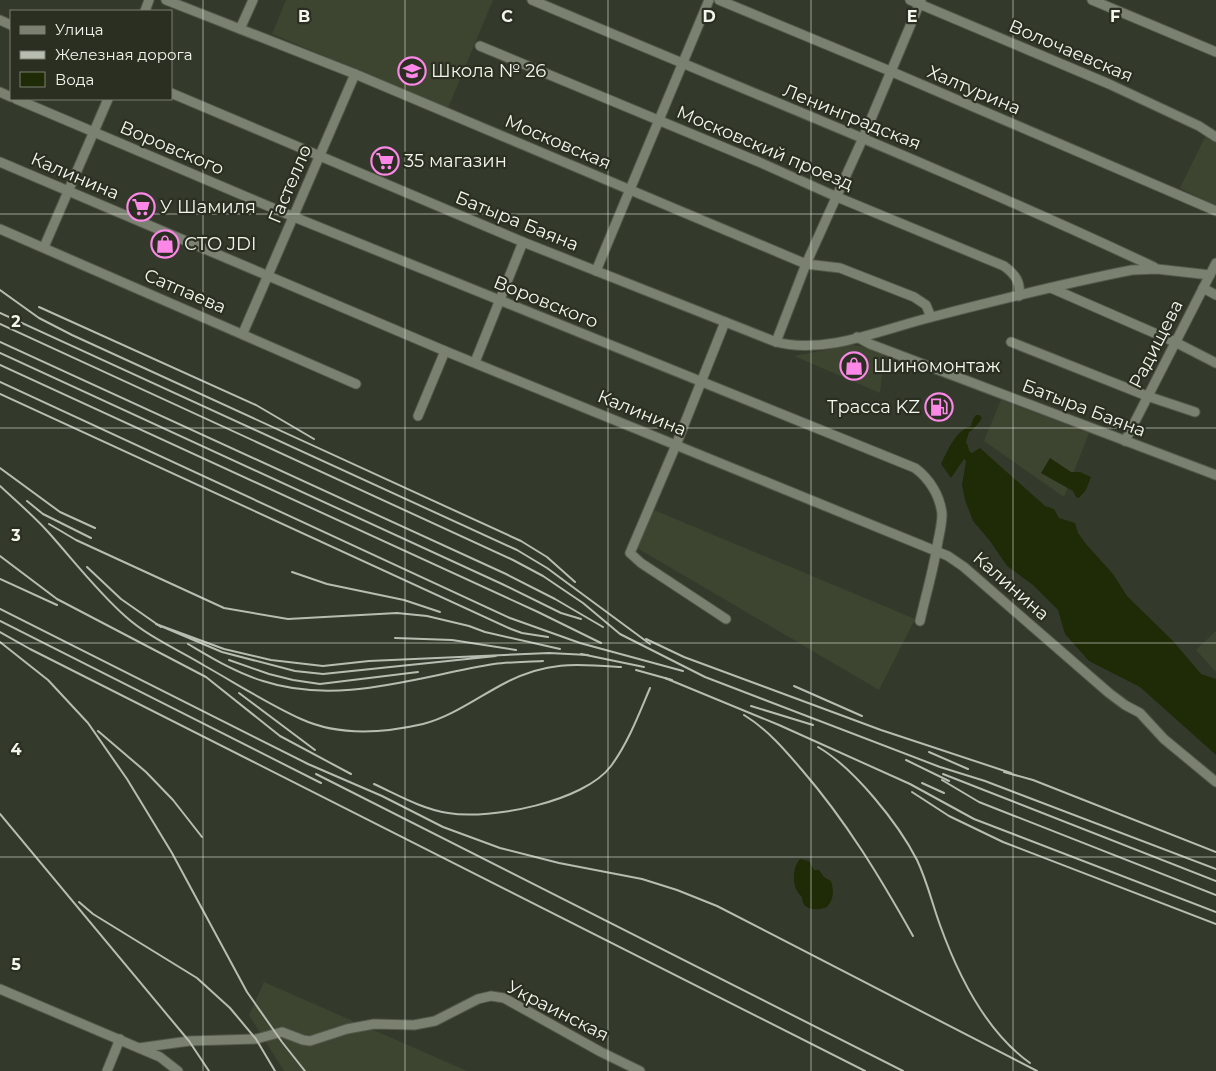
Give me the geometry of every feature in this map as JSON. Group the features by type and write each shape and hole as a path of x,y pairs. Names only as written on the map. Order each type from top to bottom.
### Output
{"street":[{"name":"Московская","path":"166,0 355,74 806,264 840,268 908,295 926,305 931,317"},
{"path":"240,29 253,0"},
{"name":"Ленинградская","path":"532,0 1052,219 1157,268"},
{"path":"596,271 709,0"},
{"name":"Халтурина","path":"719,0 1216,211"},
{"name":"Волочаевская","path":"910,0 920,2 1109,84 1199,126 1216,138"},
{"path":"1092,0 1216,52"},
{"path":"776,342 806,264 863,138 920,2"},
{"name":"Московский проезд","path":"480,46 1004,266 1019,282 1019,296"},
{"name":"Гастелло","path":"243,333 355,74"},
{"name":"Батыра Баяна","path":"172,94 523,242 776,342 796,347 807,347 857,337 931,317 1132,270 1157,268 1210,275"},
{"name":"Воровского","path":"18,100 294,217 915,468 928,480 940,504 942,522 920,621"},
{"path":"44,247 108,100"},
{"name":"Калинина","path":"0,162 445,351 948,556 964,567 1109,693 1125,706 1140,713 1164,739 1216,782"},
{"name":"Сатпаева","path":"0,229 243,333 356,384"},
{"path":"475,362 523,242"},
{"name":"Радищева","path":"1125,441 1216,263"},
{"path":"1051,288 1175,342 1216,363"},
{"path":"1203,288 1216,295"},
{"path":"725,322 630,553 641,563 726,619"},
{"name":"Батыра Баяна","path":"857,337 870,344 1216,475"},
{"path":"1011,342 1147,396 1195,412"},
{"path":"418,416 445,351"},
{"path":"0,990 160,1057 178,1071"},
{"name":"Украинская","path":"139,1048 189,1041 256,1039 282,1032 310,1041 347,1029 374,1024 414,1025 435,1021 478,998 491,996 504,998 601,1052 640,1071"},
{"path":"107,1071 120,1039"}],"shaded area":[{"name":"Школа № 26","path":"286,0 493,0 448,108 272,34"},
{"path":"1206,135 1216,142 1216,206 1180,188"},
{"path":"851,345 861,346 884,355 880,393 794,356"},
{"path":"1001,400 1089,433 1064,497 984,441"},
{"path":"654,510 915,619 879,690 637,548"},
{"path":"1216,631 1216,672 1196,650"},
{"path":"264,982 467,1071 284,1071 249,1015"}],"water":[{"path":"976,415 980,415 982,418 969,432 966,442 969,451 972,453 980,448 1045,506 1054,509 1059,518 1075,523 1078,533 1113,574 1127,596 1173,641 1201,674 1216,679 1216,755 1140,687 1089,661 1065,634 1058,610 1033,585 1007,566 990,541 973,521 965,500 962,485 966,461 964,459 951,478 941,464 956,437 965,428 971,426"},
{"path":"1050,458 1071,472 1080,472 1091,477 1086,490 1079,498 1076,497 1073,491 1041,473"},
{"path":"800,859 809,861 814,870 819,870 824,877 831,881 833,895 827,907 811,909 804,905 802,897 796,889 794,879 795,868"}],"railway":[{"path":"0,290 39,318 72,335 521,541 547,557 575,582"},
{"path":"39,307 256,405 314,439"},
{"path":"0,313 517,550 547,568 650,644"},
{"path":"0,324 513,560 543,576 583,603 620,634 705,677 940,767 985,781 1216,869"},
{"path":"0,342 506,574 555,599 603,627"},
{"path":"0,353 502,584 561,613 581,619"},
{"path":"0,365 538,612 601,643"},
{"path":"0,382 510,618 580,643 683,671"},
{"path":"0,394 511,629 522,633 548,637"},
{"path":"0,468 60,512 95,528"},
{"path":"0,486 43,527 86,576 134,624 265,700 301,719 315,724 330,728 361,731 408,727 434,721 507,682 536,670 576,665 621,667"},
{"path":"27,501 43,514 91,538"},
{"path":"49,524 76,540 224,608 288,619 397,613 427,616 469,626 485,632 560,649"},
{"path":"0,556 57,599 206,677 280,736 351,774"},
{"path":"87,567 121,599 161,627"},
{"path":"292,572 327,584 404,600 440,612"},
{"path":"0,579 57,605"},
{"path":"0,609 308,764 382,796 443,827 500,848 559,863 642,879 677,890 717,906 1037,1071"},
{"path":"0,621 321,783"},
{"path":"496,656 323,674 295,671 222,652 156,624 224,649 271,660 323,666 369,661 549,653 588,655"},
{"path":"0,632 30,649 865,1071"},
{"path":"395,638 452,640 516,650"},
{"path":"646,639 684,657 881,730 1011,773"},
{"path":"0,642 48,680 88,723 127,779 172,853 247,992 305,1071"},
{"path":"188,644 224,665 253,678 292,688 321,691 379,686 494,664 543,661"},
{"path":"581,654 644,667"},
{"path":"229,660 269,674 320,684 418,672"},
{"path":"636,670 672,680"},
{"path":"665,678 779,725 910,784 974,819 1216,912"},
{"path":"794,686 862,716"},
{"path":"374,784 410,801 448,813 488,814 536,806 559,799 580,790 598,779 611,766 628,738 650,688"},
{"path":"239,693 315,750"},
{"path":"751,706 813,725"},
{"path":"744,715 768,733 796,762 818,789 848,829 913,936"},
{"path":"98,731 146,772 173,800 202,837"},
{"path":"818,747 832,756 860,782 899,830 917,860 947,944 975,1001 999,1035 1030,1063"},
{"path":"929,752 968,769"},
{"path":"906,760 949,781"},
{"path":"1004,772 1033,780 1216,852"},
{"path":"316,774 903,1071"},
{"path":"943,774 1216,881"},
{"path":"942,780 979,802 1216,895"},
{"path":"922,783 944,793"},
{"path":"912,792 949,816 1003,842 1216,924"},
{"path":"0,814 189,1041 209,1071"},
{"path":"79,902 93,914 197,978 230,1008 256,1039 275,1071"}],"place":[{"name":"Школа № 26","path":"412,71"},
{"name":"35 магазин","path":"385,161"},
{"name":"У Шамиля","path":"141,207"},
{"name":"СТО JDI","path":"165,244"},
{"name":"Шиномонтаж","path":"854,366"},
{"name":"Трасса KZ","path":"939,407"}]}
